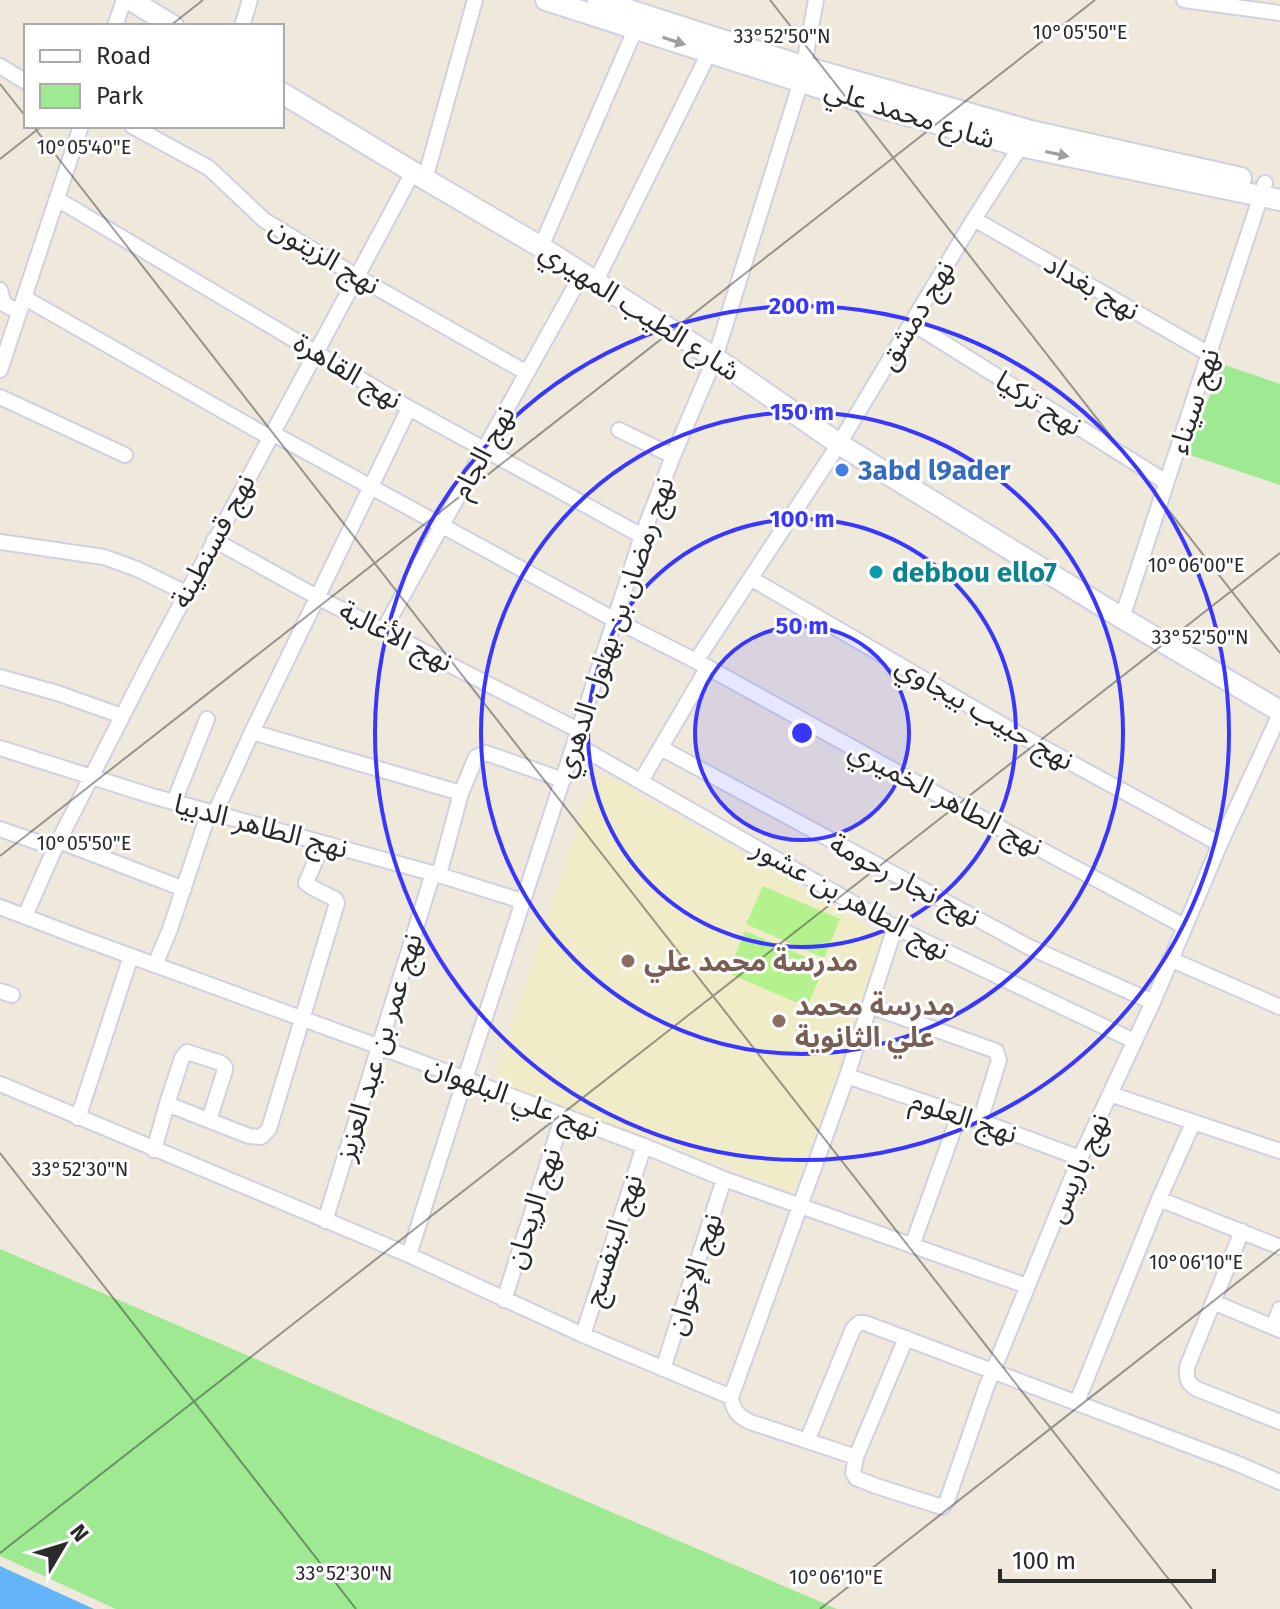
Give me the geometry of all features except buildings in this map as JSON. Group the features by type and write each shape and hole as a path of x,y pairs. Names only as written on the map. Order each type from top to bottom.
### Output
{"street":[{"path":"116,24 124,0"},
{"path":"131,0 170,24"},
{"path":"243,24 250,0"},
{"name":"نهج قسنطينة","path":"25,916 91,776 214,540 356,276 419,176 475,0"},
{"name":"شارع محمد علي","path":"546,0 638,21 803,74 1026,139 1271,191"},
{"name":"شارع محمد علي","path":"598,0 709,53 803,74"},
{"name":"نهج رمضان بن بهلول الدهري","path":"409,1255 642,536 715,358 803,74 816,0"},
{"path":"1184,0 1280,13"},
{"path":"541,247 638,21"},
{"name":"نهج الجام","path":"384,629 527,373 589,278 709,53"},
{"path":"0,66 24,81"},
{"name":"شارع الطيب المهيري","path":"284,94 541,247 715,358 839,444 1122,618 1278,720"},
{"path":"0,370 14,315 80,128"},
{"name":"نهج الزيتون","path":"136,128 209,168 264,220 527,373"},
{"name":"نهج دمشق","path":"641,781 661,748 702,664 752,579 839,444 974,219 1026,139"},
{"name":"نهج سيناء","path":"1122,618 1209,354 1271,191"},
{"name":"نهج القاهرة","path":"57,199 409,408 642,536"},
{"name":"نهج بغداد","path":"974,219 1209,354"},
{"name":"نهج الطاهر الخميري","path":"0,290 4,304 14,315 270,435 370,487 1184,926"},
{"name":"نهج تركيا","path":"912,323 1166,482"},
{"path":"0,397 125,455"},
{"path":"155,965 212,812 409,408"},
{"path":"619,430 673,456"},
{"name":"نهج الأغالبة","path":"214,540 317,597 384,629 577,738"},
{"path":"0,542 104,557 186,593"},
{"name":"نهج حبيب بيجاوي","path":"752,579 1020,735 1220,844"},
{"path":"0,677 122,716"},
{"path":"174,802 207,719"},
{"name":"نهج باريس","path":"856,1457 853,1473 856,1478 943,1506 947,1501 994,1371 1080,1158 1278,720"},
{"path":"252,732 461,793"},
{"name":"نهج الطاهر بن عشور","path":"577,738 641,781 895,927 1134,1041"},
{"name":"نهج الطاهر الدبيا","path":"0,748 174,802 436,874 522,901"},
{"name":"نهج نجار رحومة","path":"661,748 1029,947 1153,1002"},
{"name":"نهج عمر بن عبد العزيز","path":"325,1221 461,793 476,757 482,753 563,780"},
{"path":"0,829 57,845 184,889"},
{"path":"167,1104 249,1136 266,1134 269,1129 337,903 306,883 323,843"},
{"name":"نهج علي البلهوان","path":"0,907 644,1146 724,1179 1027,1286"},
{"path":"895,927 847,1076 731,1397 735,1411 760,1426 856,1457 906,1338"},
{"path":"78,1118 131,956"},
{"path":"1170,959 1280,1007"},
{"path":"870,1006 996,1051 999,1060 980,1121"},
{"path":"154,1150 182,1058 187,1052 225,1067 209,1120"},
{"name":"نهج العلوم","path":"847,1076 1080,1158"},
{"path":"0,1084 409,1255 583,1335 731,1397"},
{"path":"1110,1094 1280,1151"},
{"path":"912,1246 959,1115"},
{"name":"نهج الريحان","path":"504,1300 563,1116"},
{"path":"1077,1402 1193,1123"},
{"name":"نهج البنفسج","path":"583,1335 644,1146"},
{"name":"نهج الإخوان","path":"663,1369 724,1179"},
{"path":"1159,1199 1280,1247"},
{"path":"1242,1231 1187,1367 1188,1381 1197,1389 1280,1422"},
{"path":"1213,1302 1276,1328 1280,1309"},
{"path":"807,1441 853,1329 859,1323 865,1323 1280,1482"}],"shaded area":[{"path":"604,774 749,856 877,932 882,939 842,1063 795,1188 790,1192 732,1169 730,1164 723,1161 719,1164 505,1085 497,1070 593,780"}],"green space":[{"path":"1222,364 1280,384 1280,485 1187,454"},
{"path":"763,886 840,919 824,958 746,924"},
{"path":"745,931 825,965 807,1007 728,973"},
{"path":"0,1249 837,1609 116,1609 0,1556"}],"water":[{"path":"0,1566 94,1609 0,1609"}],"place":[{"name":"3abd l9ader","path":"842,470"},
{"name":"debbou ello7","path":"876,572"},
{"name":"مدرسة محمد علي","path":"628,961"},
{"name":"مدرسة محمد علي الثانوية","path":"779,1021"}]}
